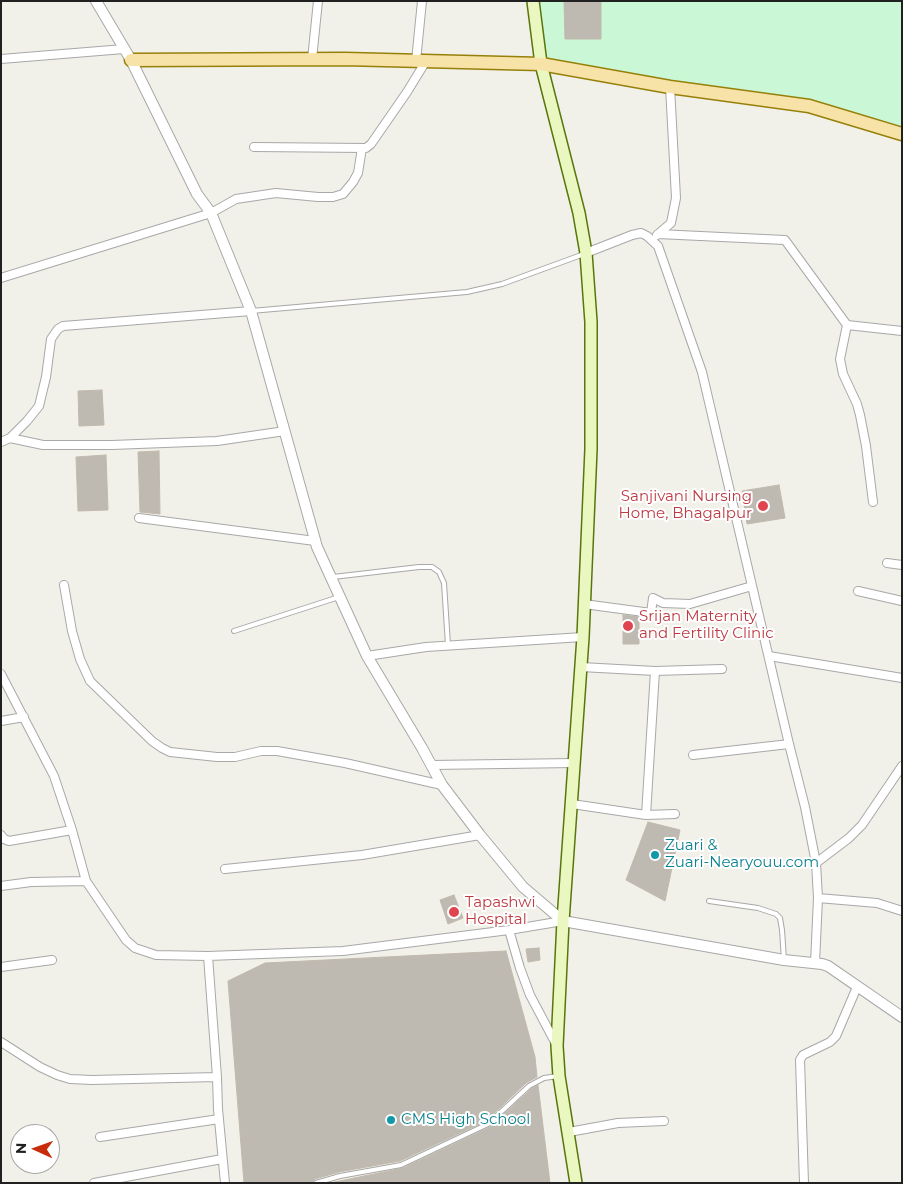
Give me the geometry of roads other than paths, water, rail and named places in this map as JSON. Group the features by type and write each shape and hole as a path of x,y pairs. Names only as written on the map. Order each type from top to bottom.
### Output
{"main road":[{"path":"533,1 541,64 579,213 586,253 591,322 591,439 583,637 563,921 557,1046 559,1076 576,1183"},
{"path":"131,60 312,59 541,64 670,87 809,106 902,134"}],"street":[{"path":"96,1 131,60 197,194 211,213 251,311 315,541 366,656 422,748 442,785 523,887 563,921"},
{"path":"312,59 318,1"},
{"path":"254,147 366,148 371,144 408,92 421,61 422,1"},
{"path":"1,59 124,49"},
{"path":"655,237 671,223 676,198 670,87"},
{"path":"1,278 211,213 228,202 241,198 276,193 318,197 333,197 344,194 358,172 362,148"},
{"path":"586,253 632,235 641,234 655,237 785,240 847,324 902,331"},
{"path":"655,237 702,372 805,808 816,862 818,898 815,963"},
{"path":"1,442 10,438 39,406 46,377 51,339 58,329 63,326 251,311"},
{"path":"847,324 840,359 843,374 860,415 873,502"},
{"path":"10,438 43,445 112,445 217,441 285,431"},
{"path":"139,518 315,541"},
{"path":"887,563 902,565"},
{"path":"64,585 72,630 80,659 90,681 152,741 162,748 170,752 226,757 262,751 277,751 345,763 442,785"},
{"path":"584,604 651,613 653,598 663,603 690,604 752,586"},
{"path":"858,591 902,601"},
{"path":"366,656 426,647 583,637"},
{"path":"769,656 902,678"},
{"path":"581,667 654,671 722,669"},
{"path":"646,815 654,671"},
{"path":"1,674 54,776 86,881 126,940 135,948 156,956 343,951 509,930 563,921 828,966 902,1017"},
{"path":"1,721 24,717"},
{"path":"693,755 789,744"},
{"path":"431,765 575,763"},
{"path":"816,862 849,838 862,825 902,766"},
{"path":"572,804 646,815 674,814"},
{"path":"1,835 4,839 10,841 72,830"},
{"path":"225,869 362,855 480,835"},
{"path":"1,886 31,882 86,881"},
{"path":"818,898 877,904 902,911"},
{"path":"509,930 530,995 557,1046"},
{"path":"208,956 225,1183"},
{"path":"1,967 52,960"},
{"path":"804,1183 800,1060 803,1054 830,1042 836,1036 857,987"},
{"path":"1,1042 40,1067 70,1079 217,1077"},
{"path":"100,1137 219,1119"},
{"path":"569,1132 618,1123 664,1121"},
{"path":"94,1183 222,1160"}],"lane":[{"path":"251,311 467,292 502,284 586,253"},
{"path":"331,577 432,567 439,572 444,583 448,646"},
{"path":"234,631 340,596"},
{"path":"709,901 758,908 776,914 780,918 784,960"},
{"path":"316,1183 340,1176 401,1165 488,1124 529,1086 544,1078 559,1076"}],"place":[{"name":"Sanjivani Nursing Home, Bhagalpur","path":"763,506"},
{"name":"Srijan Maternity and Fertility Clinic","path":"628,626"},
{"name":"Zuari & Zuari-Nearyouu.com","path":"655,855"},
{"name":"Tapashwi Hospital","path":"454,912"},
{"name":"CMS High School","path":"391,1120"}]}
